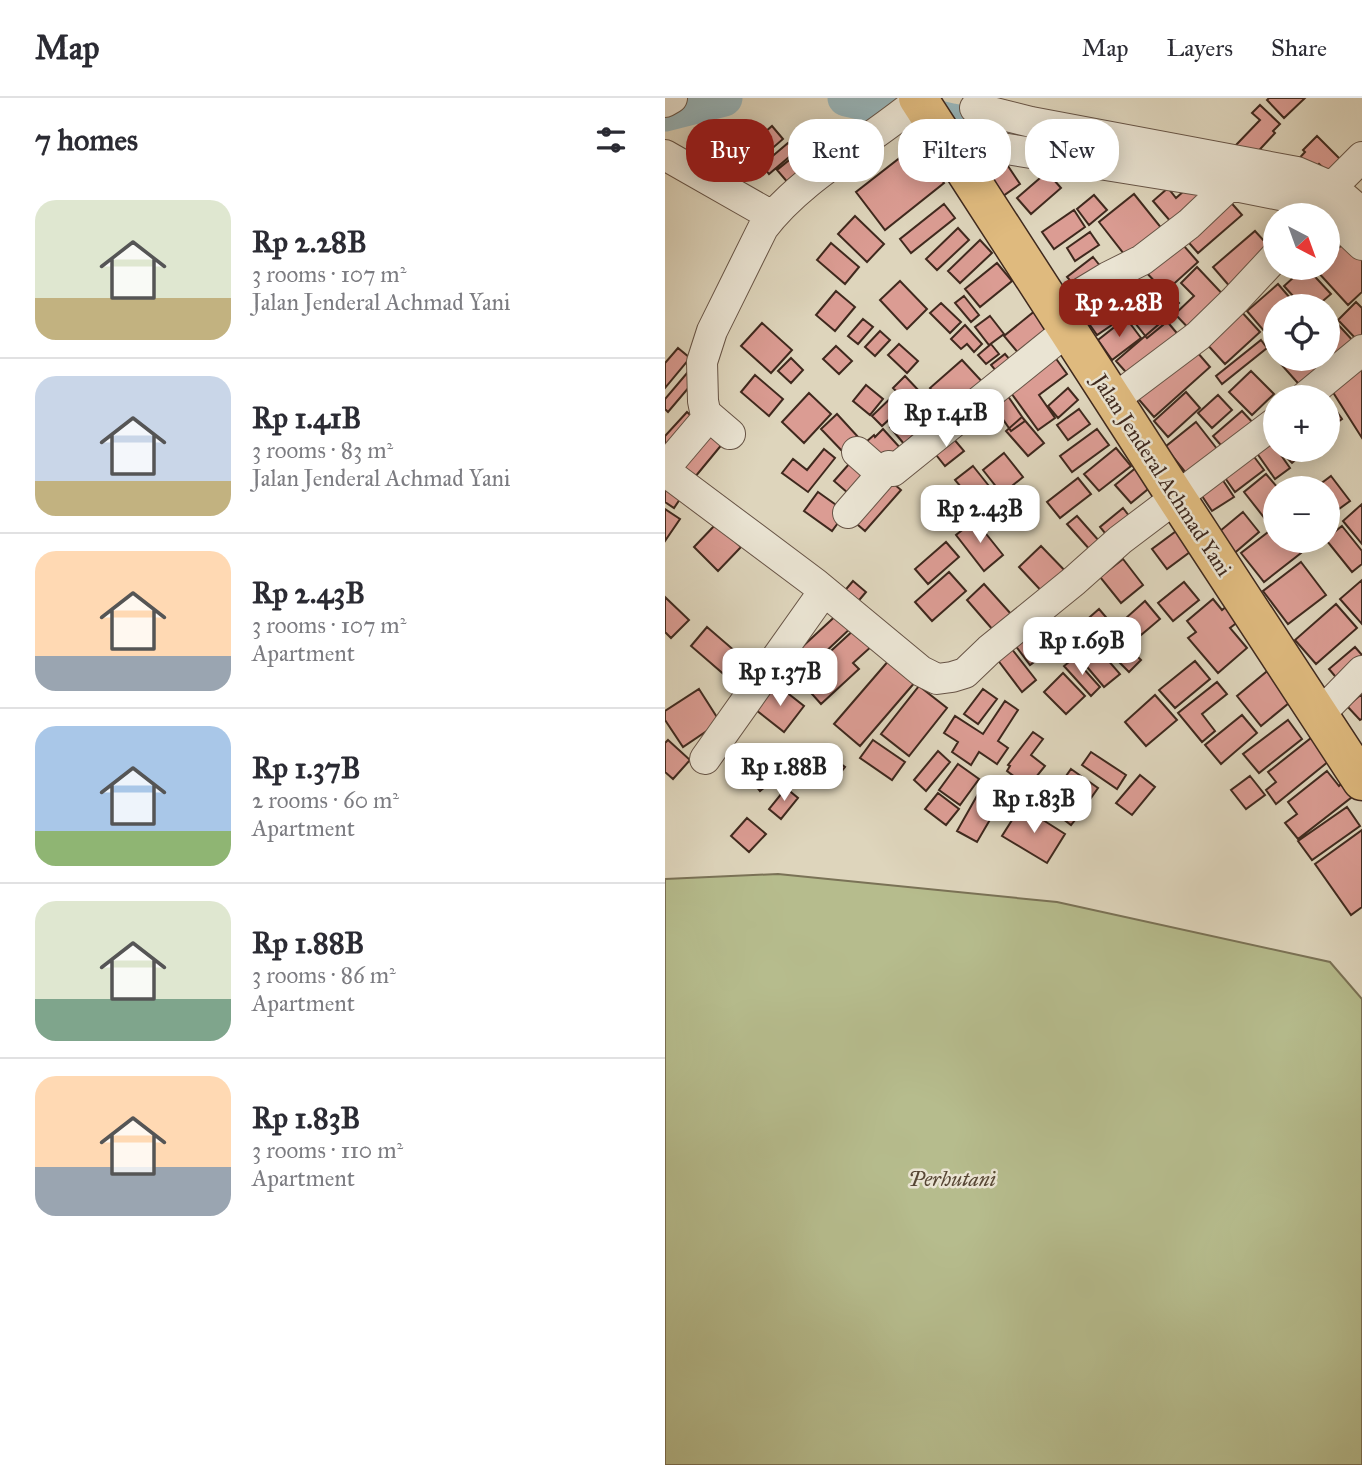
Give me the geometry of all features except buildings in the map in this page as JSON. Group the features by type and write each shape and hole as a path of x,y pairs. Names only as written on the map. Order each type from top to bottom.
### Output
{"main road":[{"name":"Jalan Jenderal Achmad Yani","path":"940,116 1062,320 1362,781"}],"street":[{"path":"665,102 672,98"},
{"path":"940,116 1230,185 1310,201 1323,200 1362,213"},
{"path":"1263,432 1120,541 965,673 937,679 921,671 824,591 665,470 720,425 705,411 702,401 702,362 712,331 753,247 772,216 846,154 940,116 1031,122 1297,172 1323,200 1325,209 1362,245"},
{"path":"665,155 772,216"},
{"path":"1323,200 1362,157"},
{"path":"848,513 894,477 1108,277 1142,260 1189,224 1230,185"},
{"path":"1113,400 1198,336 1263,270"},
{"path":"1320,385 1362,350"},
{"path":"857,452 894,477"},
{"path":"705,759 824,591"},
{"path":"1318,715 1362,671"}],"green space":[{"name":"Perhutani","path":"778,874 1057,902 1330,962 1362,999 1362,1465 665,1465 665,879"}],"waterway":[{"path":"665,113 724,98"},
{"path":"846,98 1025,136"}]}
